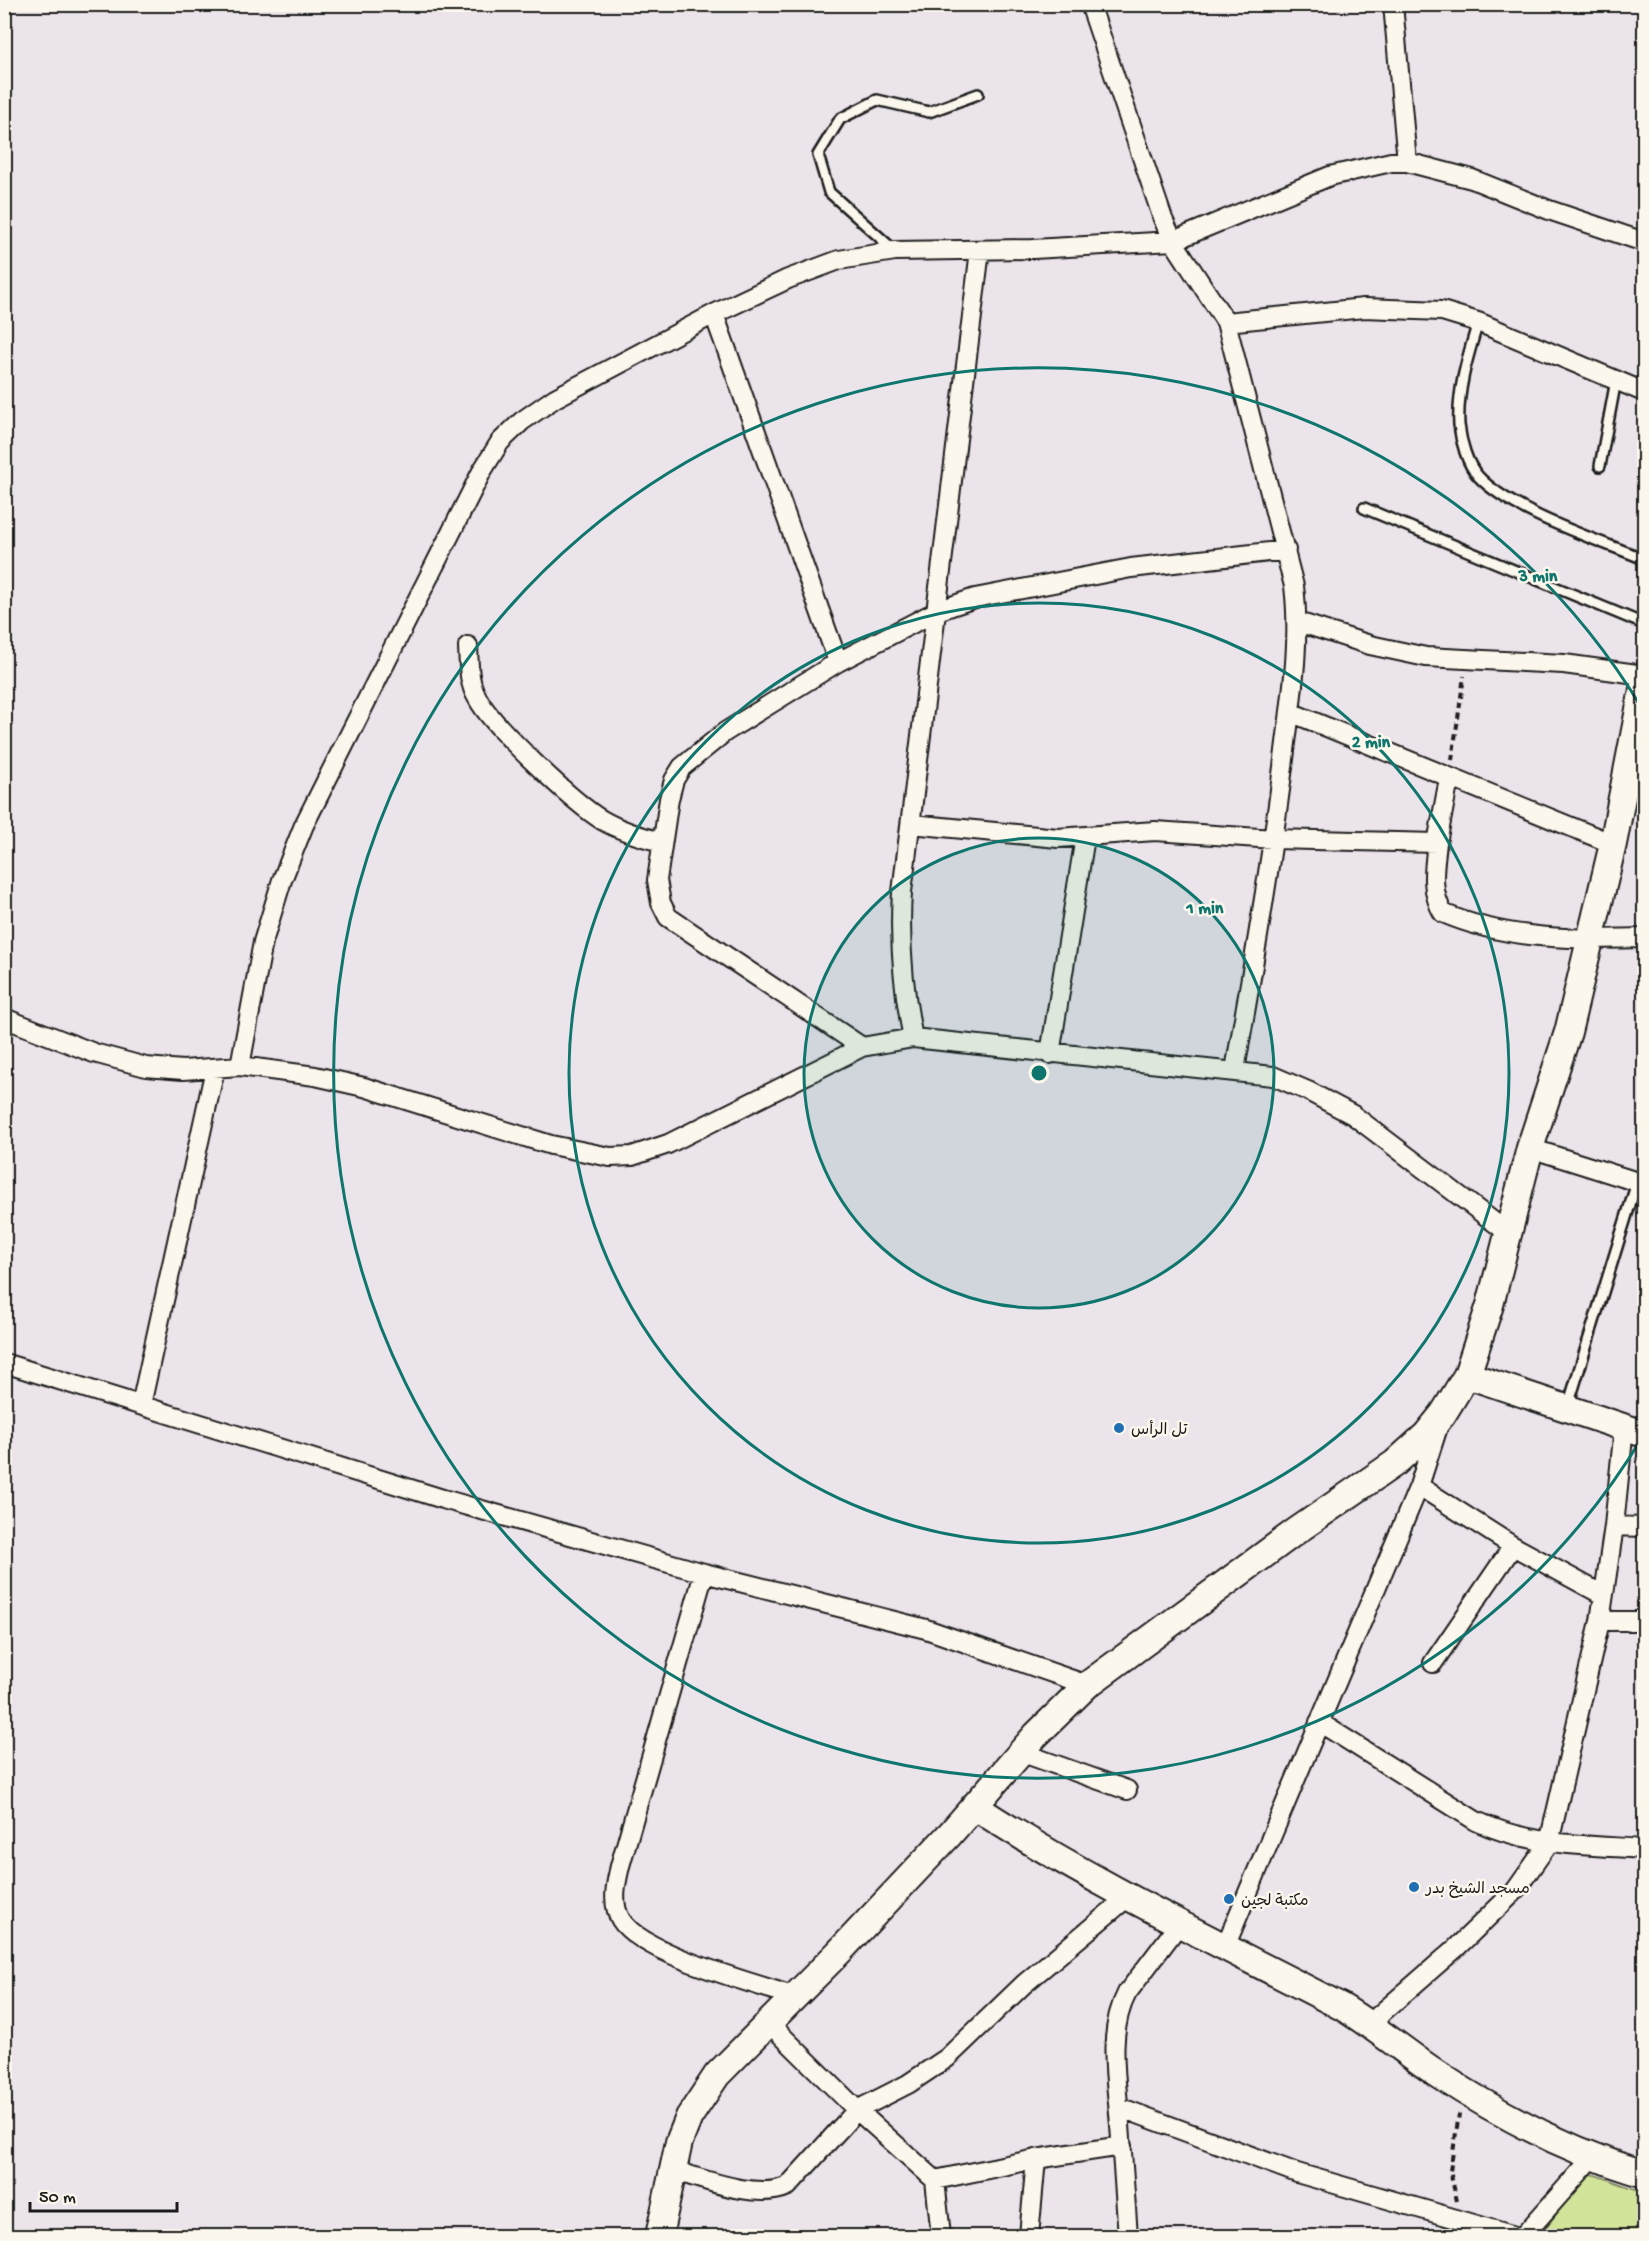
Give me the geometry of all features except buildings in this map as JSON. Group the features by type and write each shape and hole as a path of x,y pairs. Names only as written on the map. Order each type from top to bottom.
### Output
{"street":[{"path":"1090,4 1163,219 1173,241 1227,322 1286,550 1298,622 1290,712 1274,839 1235,1070"},
{"path":"1393,4 1407,162"},
{"path":"240,1066 263,942 282,880 303,825 482,471 500,442 522,422 555,398 714,314 788,279 839,260 895,251 980,250 1173,241 1330,176 1369,165 1407,162 1473,179 1549,210 1644,242"},
{"path":"913,1038 906,1006 900,929 980,250"},
{"path":"1227,322 1364,308 1442,311 1478,322 1644,392"},
{"path":"714,314 838,662"},
{"path":"862,1047 806,1007 668,917 661,903 657,880 674,780 681,766 725,732 838,662 937,611 975,598 1131,568 1286,550"},
{"path":"1298,622 1397,652 1467,659 1564,664 1644,675"},
{"path":"468,646 469,675 477,698 491,718 571,795 601,819 625,832 662,842"},
{"path":"659,2236 672,2170 689,2117 717,2075 838,1953 974,1806 1020,1752 1087,1685 1295,1532 1395,1463 1426,1435 1443,1414 1467,1375 1490,1305 1530,1148 1568,1032 1613,844 1644,684"},
{"path":"1290,712 1449,779 1613,844"},
{"path":"1449,779 1433,879 1438,906 1443,913 1491,928 1591,940 1644,938"},
{"path":"911,824 1025,836 1085,837 1155,831 1274,839 1437,843"},
{"path":"1050,1054 1085,837"},
{"path":"4,1018 94,1053 146,1067 215,1069 240,1066 315,1076 364,1087 551,1145 610,1157 632,1156 668,1144 862,1047 913,1038 1050,1054 1235,1070 1273,1076 1308,1091 1353,1115 1507,1232"},
{"path":"141,1405 215,1069"},
{"path":"1530,1148 1641,1183"},
{"path":"4,1363 443,1499 704,1573 926,1629 1087,1685"},
{"path":"1370,2023 1456,1948 1515,1891 1550,1843 1600,1621 1614,1526 1634,1431 1467,1375"},
{"path":"1225,1947 1419,1486 1443,1414"},
{"path":"1419,1486 1513,1546 1604,1595"},
{"path":"1614,1526 1644,1527"},
{"path":"1433,1663 1513,1546"},
{"path":"704,1573 620,1866 615,1887 616,1907 621,1920 631,1931 656,1948 793,1996"},
{"path":"1600,1621 1644,1621"},
{"path":"1319,1722 1476,1821 1519,1837 1550,1843 1644,1849"},
{"path":"1020,1752 1127,1790"},
{"path":"974,1806 1129,1896 1370,2023 1462,2090 1530,2131 1593,2157 1644,2174"},
{"path":"672,2170 726,2185 777,2191 797,2178 857,2110 908,2084 947,2058 1024,1984 1129,1896"},
{"path":"1128,2236 1114,2065 1121,2004 1136,1978 1180,1923"},
{"path":"768,2022 857,2110 934,2180 941,2236"},
{"path":"1119,2108 1298,2173 1515,2236"},
{"path":"934,2180 999,2169 1036,2158 1122,2146"},
{"path":"1523,2236 1593,2157"},
{"path":"1029,2236 1036,2158"}],"lane":[{"path":"895,251 829,192 818,155 840,119 877,100 929,112 978,94"},
{"path":"1478,322 1464,370 1460,426 1467,458 1477,475 1503,499 1644,559"},
{"path":"1600,466 1616,380"},
{"path":"1364,508 1644,624"},
{"path":"1567,1408 1641,1183"}],"path":[{"path":"1449,779 1467,659"},
{"path":"1462,2090 1450,2171 1462,2219"}],"green space":[{"path":"1589,2173 1644,2192 1644,2236 1539,2236"}],"place":[{"name":"تل الرأس","path":"1119,1428"},
{"name":"مسجد الشيخ بدر","path":"1414,1887"},
{"name":"مكتبة لجين","path":"1229,1899"}]}
